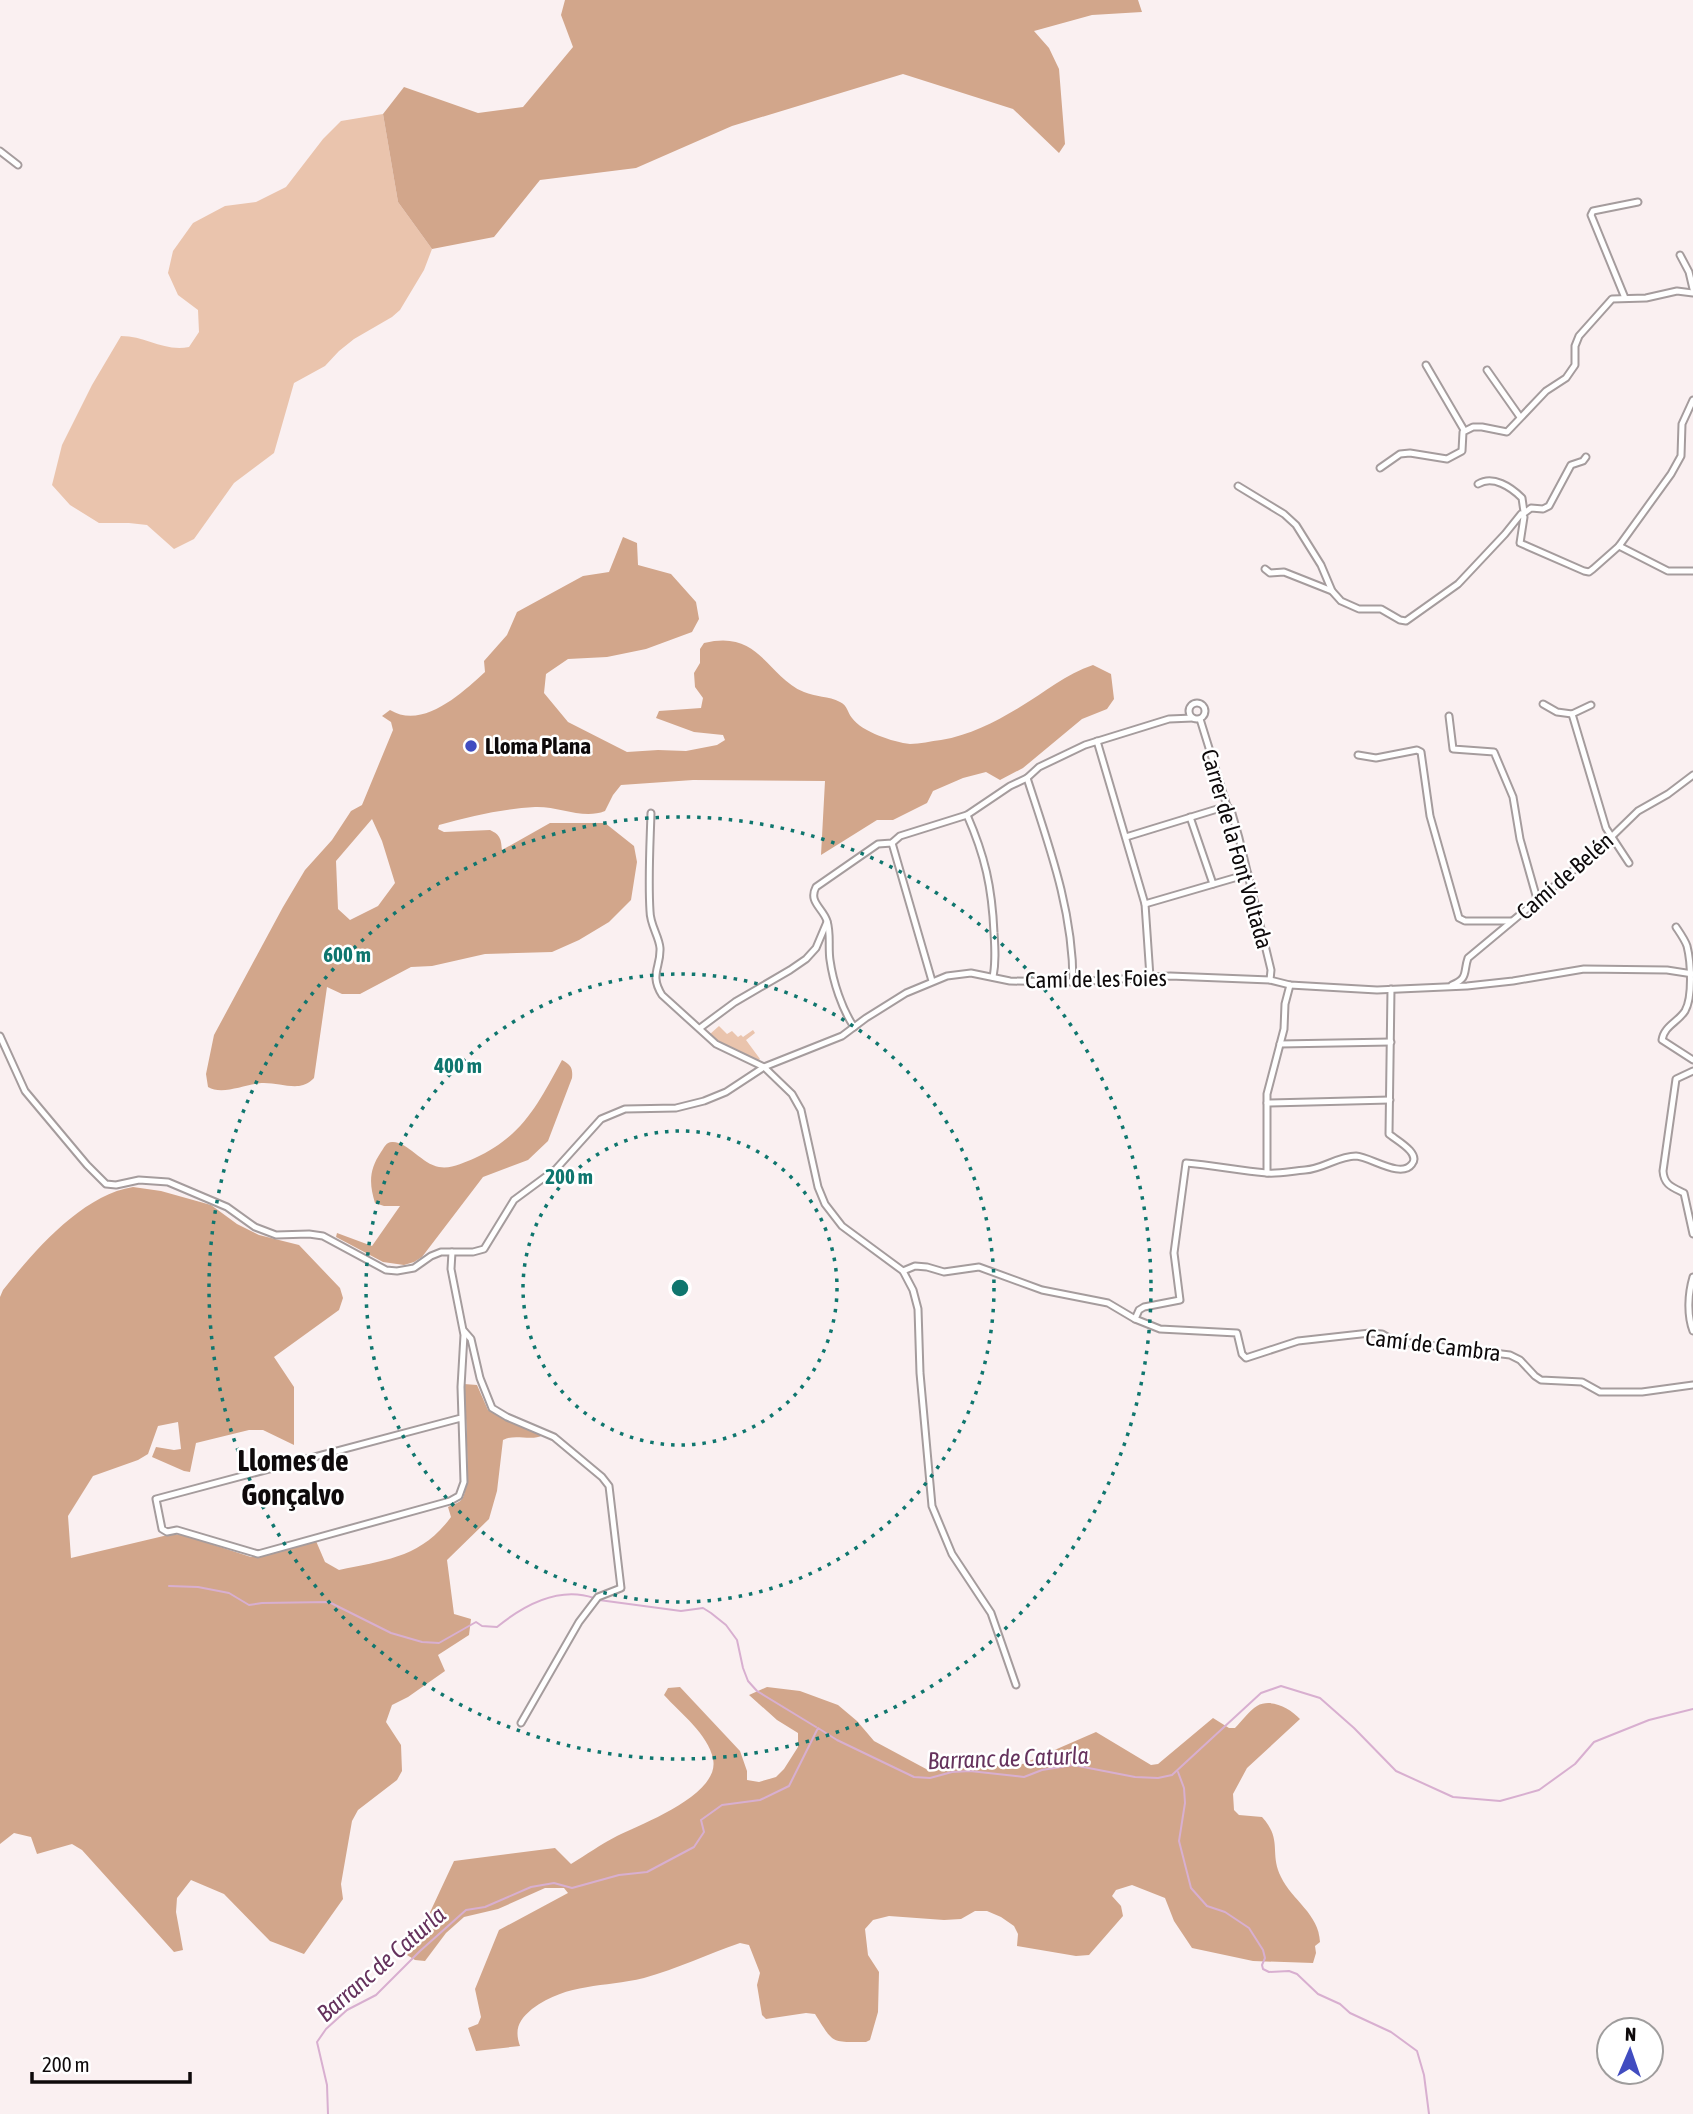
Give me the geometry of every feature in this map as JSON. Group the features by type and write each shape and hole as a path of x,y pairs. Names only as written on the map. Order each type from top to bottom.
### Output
{"street":[{"path":"0,151 18,165"},
{"path":"1625,298 1591,215 1593,211 1638,202"},
{"path":"1464,430 1482,427 1507,432 1546,391 1566,378 1575,365 1579,336 1612,299 1646,298 1677,290 1693,291 1691,271 1680,255"},
{"path":"1380,468 1400,454 1447,459 1462,451 1464,430 1426,365"},
{"path":"1487,370 1520,417"},
{"path":"1478,484 1490,480 1522,498 1524,517 1520,543 1589,572 1619,546 1661,490 1679,460 1682,424 1693,400"},
{"path":"1238,486 1284,514 1296,525 1321,565 1332,591 1341,601 1353,607 1381,609 1403,622 1412,619 1458,584 1505,534 1516,517 1531,508 1543,509 1549,506 1571,465 1583,461 1586,457"},
{"path":"1619,546 1668,571 1693,570"},
{"path":"1265,569 1270,573 1284,572 1332,591"},
{"path":"854,1027 847,1016 830,961 827,922 814,901 816,887 878,844 892,843 900,836 967,815 1010,786 1027,778 1039,767 1097,741 1169,719 1198,702 1205,707 1206,712 1196,718 1169,719"},
{"path":"1543,704 1557,712 1572,714 1591,705"},
{"path":"1190,706 1189,714 1196,718"},
{"path":"1572,714 1611,838 1629,863"},
{"path":"1449,716 1453,749 1494,752 1513,797 1520,839 1537,899"},
{"name":"Carrer de la Font Voltada","path":"1196,718 1227,806 1231,810 1271,970 1270,980"},
{"path":"1097,741 1145,904 1150,977"},
{"path":"1358,755 1376,758 1417,750 1421,752 1430,816 1457,916 1465,921 1511,921"},
{"name":"Camí de Belén","path":"1451,987 1465,975 1468,958 1611,838 1638,811 1668,794 1693,775"},
{"path":"1027,778 1056,864 1067,909 1072,943 1073,982"},
{"path":"1126,837 1227,806"},
{"path":"651,813 650,911 660,951 655,981 662,995 719,1046 764,1067 792,1094 801,1110 818,1187 834,1216 842,1226 902,1270 918,1309 920,1373 932,1506 952,1554 991,1613 1016,1685"},
{"path":"967,815 984,854 990,879 995,949 993,977"},
{"path":"1190,817 1213,884"},
{"path":"892,843 932,981"},
{"path":"1145,904 1248,874"},
{"path":"700,1028 735,1002 802,962 816,948 827,922"},
{"path":"1676,927 1687,944 1692,973 1685,1011 1663,1033 1662,1040 1693,1060"},
{"name":"Camí de les Foies","path":"0,1036 25,1091 106,1184 147,1180 168,1182 227,1208 254,1227 276,1235 323,1236 386,1269 406,1270 420,1265 433,1254 477,1252 487,1246 514,1200 556,1168 601,1119 625,1109 676,1108 696,1104 726,1091 764,1067 837,1039 906,993 932,981 963,973 1010,981 1073,982 1150,977 1270,980 1290,985 1377,990 1513,981 1584,969 1692,973"},
{"path":"1267,1173 1269,1086 1284,1029 1285,1004 1290,985"},
{"path":"1135,1319 1139,1310 1144,1307 1180,1300 1174,1253 1186,1163 1267,1173 1317,1169 1345,1157 1356,1156 1392,1169 1409,1167 1414,1158 1412,1152 1389,1134 1391,989"},
{"path":"1280,1044 1391,1042"},
{"path":"1693,1070 1676,1079 1663,1171 1668,1185 1684,1193 1693,1234"},
{"path":"1267,1103 1390,1100"},
{"path":"452,1252 451,1269 464,1331 461,1418 464,1482 461,1492 454,1500 258,1553 177,1530 167,1532 162,1529 156,1499 461,1418"},
{"name":"Camí de Cambra","path":"902,1270 915,1266 944,1272 979,1267 1042,1290 1108,1303 1135,1319 1160,1329 1237,1333 1245,1358 1298,1341 1370,1333 1382,1334 1394,1340 1510,1355 1520,1360 1541,1380 1582,1382 1600,1392 1642,1392 1693,1385"},
{"path":"1693,1277 1689,1296 1690,1325 1693,1331"},
{"path":"464,1331 472,1342 480,1378 494,1410 554,1437 609,1486 621,1588 596,1599 576,1626 521,1723"}],"shaded area":[{"path":"565,0 1138,0 1142,12 1092,15 1034,31 1049,48 1059,69 1065,144 1059,153 1013,109 903,74 732,126 636,168 540,180 494,237 432,249 398,202 383,114 404,87 478,113 523,107 573,47 561,15"},
{"path":"383,114 398,202 432,249 424,270 400,310 354,339 325,366 294,383 274,453 234,483 194,539 174,549 147,525 99,523 70,505 52,485 62,445 92,385 121,336 180,348 189,347 199,332 198,310 178,295 168,273 173,251 193,223 225,206 256,202 286,187 323,139 341,121"},
{"path":"623,537 637,543 638,565 671,574 696,602 699,619 692,632 646,649 607,657 568,659 546,674 544,693 568,722 627,752 686,751 717,745 725,740 723,735 694,732 656,718 659,711 701,708 703,698 695,687 694,673 700,663 700,649 704,643 723,640 738,642 750,648 791,685 804,692 843,704 850,716 870,732 910,744 952,738 982,727 1065,678 1093,665 1111,674 1114,699 1107,709 1082,719 1023,768 1000,780 986,772 963,778 933,791 927,803 893,820 877,820 821,855 825,781 693,780 621,785 605,811 597,813 535,807 487,813 439,825 438,829 444,832 490,830 500,838 502,850 550,823 605,823 634,846 637,862 631,900 609,922 552,952 485,954 432,966 411,967 360,994 342,994 327,987 312,1080 299,1086 264,1083 228,1090 208,1087 206,1074 214,1035 283,907 305,870 332,840 351,811 362,805 393,730 391,722 382,716 390,710 403,715 416,715 454,699 485,672 484,661 507,635 517,612 583,576 609,572","holes":["372,819 395,883 378,906 350,920 338,909 336,861"]},
{"path":"719,1026 727,1034 732,1031 738,1037 743,1037 753,1030 755,1033 746,1040 760,1059 758,1061 709,1035"},
{"path":"562,1060 571,1067 572,1078 548,1141 528,1160 483,1177 422,1257 404,1265 383,1262 336,1237 337,1233 372,1246 400,1206 375,1203 373,1196 372,1171 387,1144 392,1142 403,1145 439,1167 462,1164 475,1158 505,1140 528,1117"},
{"path":"133,1187 161,1191 211,1205 237,1224 259,1235 299,1245 340,1288 343,1298 339,1310 274,1357 294,1387 294,1445 263,1430 249,1430 196,1443 190,1472 152,1457 156,1447 181,1449 178,1422 158,1426 148,1454 93,1476 68,1516 71,1558 172,1534 183,1535 251,1557 260,1557 316,1541 325,1562 339,1570 387,1560 427,1541 451,1517 448,1507 462,1499 467,1478 464,1384 477,1385 488,1410 543,1435 503,1440 497,1491 489,1519 447,1560 454,1614 471,1619 469,1635 438,1655 445,1671 392,1705 386,1722 401,1745 402,1771 397,1780 358,1810 352,1821 341,1884 343,1899 304,1954 270,1941 224,1894 191,1880 177,1898 176,1912 183,1950 174,1952 82,1850 72,1844 37,1854 31,1837 14,1833 0,1844 0,1297 29,1259 60,1227 96,1201"},
{"path":"680,1687 740,1751 747,1771 747,1780 759,1782 776,1777 798,1747 798,1733 777,1720 749,1695 767,1687 800,1691 838,1705 857,1721 874,1741 928,1770 984,1763 1011,1769 1096,1732 1151,1765 1158,1764 1213,1718 1229,1728 1235,1728 1257,1706 1268,1703 1280,1705 1300,1719 1247,1768 1233,1794 1234,1810 1239,1815 1262,1817 1268,1825 1274,1840 1281,1877 1310,1915 1318,1932 1320,1942 1315,1946 1313,1963 1253,1961 1192,1948 1174,1921 1165,1898 1132,1885 1116,1890 1112,1896 1121,1906 1123,1916 1089,1955 1076,1956 1017,1946 1018,1934 1014,1926 987,1911 975,1911 961,1919 889,1916 873,1920 865,1929 868,1955 879,1972 878,2012 870,2040 866,2042 834,2039 815,2014 766,2019 762,2015 757,1985 760,1973 749,1945 740,1943 644,1978 559,1994 532,2009 524,2017 518,2030 520,2046 476,2051 468,2028 478,2024 481,2017 475,1989 499,1930 568,1893 564,1888 545,1888 498,1909 464,1917 446,1933 425,1961 415,1960 407,1955 408,1944 425,1923 454,1861 555,1848 571,1864 611,1839 660,1816 693,1796 712,1772 713,1759 700,1733 664,1695 668,1688"}],"waterway":[{"path":"169,1586 198,1587 229,1593 249,1605 329,1602 391,1633 422,1642 439,1643 476,1622 482,1626 497,1627 530,1605 555,1596 568,1594 594,1598"},
{"path":"599,1600 681,1611 703,1608 726,1625 737,1640 748,1681 757,1691 816,1727"},
{"name":"Barranc de Caturla","path":"328,2114 327,2085 317,2042 326,2029 347,2010 376,1995 466,1910 485,1907 531,1887 554,1883 572,1888 619,1875 647,1872 694,1847 704,1832 701,1820 722,1805 760,1800 789,1786 818,1728 914,1777 930,1778 952,1772 970,1771 1024,1777 1042,1770 1073,1765 1135,1777 1158,1778 1172,1775 1261,1693 1281,1686 1320,1698 1396,1771 1453,1797 1500,1801 1539,1790 1575,1764 1594,1742 1649,1720 1693,1709"},
{"path":"1178,1772 1184,1788 1185,1803 1179,1841 1191,1888 1207,1906 1225,1912 1249,1928 1263,1950 1263,1969 1297,1974 1318,1994 1391,2032 1417,2051 1424,2075 1429,2114"}],"place":[{"name":"Lloma Plana","path":"471,746"}],"district":[{"name":"Llomes de Gonçalvo","path":"293,1477"}]}
